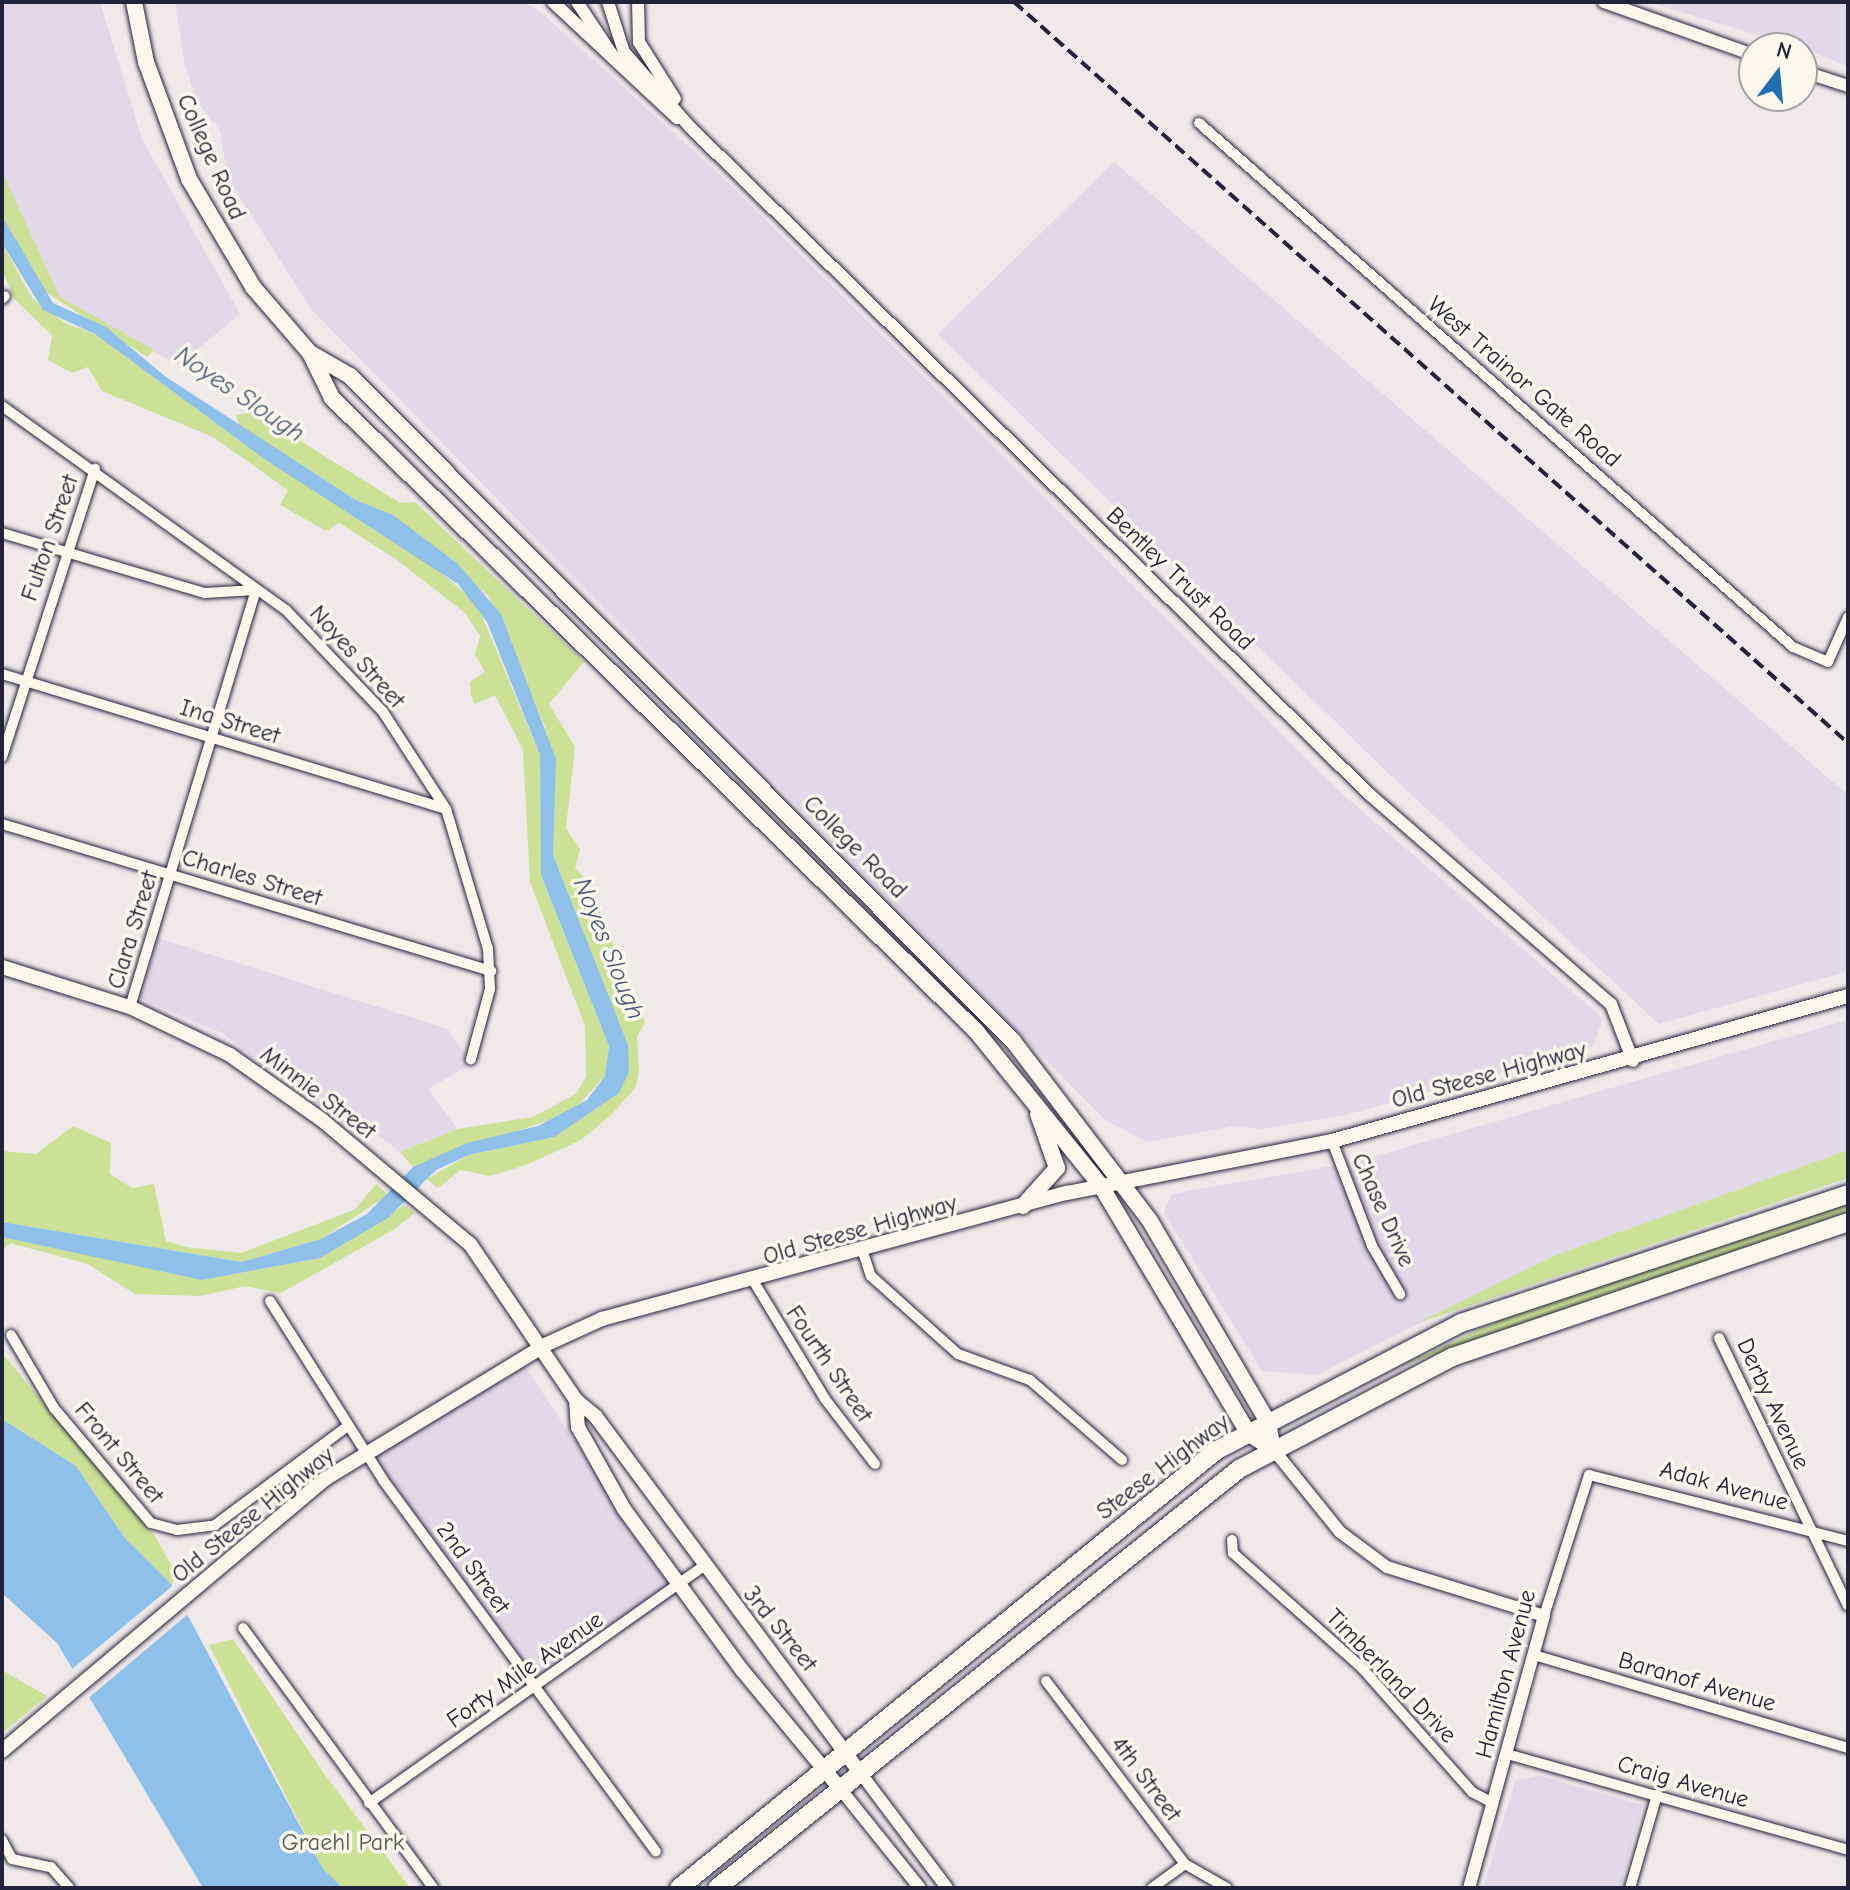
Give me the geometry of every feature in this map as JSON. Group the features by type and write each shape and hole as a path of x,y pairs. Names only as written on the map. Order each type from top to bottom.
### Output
{"highway":[{"name":"Steese Highway","path":"679,1888 846,1749 1248,1433 1461,1323 1848,1194"},
{"name":"Steese Highway","path":"717,1888 1273,1449 1452,1357 1848,1222"}],"main road":[{"path":"123,2 136,21"},
{"name":"College Road","path":"134,2 136,21 189,179 253,287 310,353 332,398 1026,1087 1101,1186 1248,1433 1273,1449"},
{"name":"College Road","path":"310,353 350,376 1013,1041 1121,1181 1268,1422 1273,1449"},
{"name":"Minnie Street","path":"2,967 130,1007 230,1055 434,1213 484,1260 545,1345"},
{"name":"Old Steese Highway","path":"2,1751 325,1479 545,1345 602,1319 754,1282 1121,1181 1332,1141 1633,1061 1848,996"},
{"path":"1023,1206 1058,1162 1026,1087"},
{"name":"3rd Street","path":"545,1345 576,1400 586,1441 679,1583 842,1791"},
{"name":"3rd Street","path":"576,1400 596,1417 702,1567 846,1749 862,1775"}],"street":[{"name":"Bentley Trust Road","path":"553,2 618,66 690,127"},
{"name":"Bentley Trust Road","path":"577,2 618,66"},
{"name":"Bentley Trust Road","path":"608,2 624,52 690,127 1369,794 1611,1004 1633,1061"},
{"path":"638,2 642,50 690,127"},
{"path":"1604,2 1631,7 1738,49"},
{"path":"1818,76 1848,86"},
{"name":"West Trainor Gate Road","path":"1199,123 1793,647 1828,662 1848,617"},
{"name":"Noyes Street","path":"2,406 95,469 256,590 328,648 383,712 446,809 491,971 471,1059"},
{"name":"Fulton Street","path":"2,757 63,553 95,469"},
{"path":"2,533 205,593 256,590"},
{"name":"Clara Street","path":"130,1007 214,738 256,590"},
{"name":"Ina Street","path":"2,674 446,809"},
{"name":"Charles Street","path":"2,824 491,971"},
{"name":"Chase Drive","path":"1332,1141 1372,1246 1400,1294"},
{"path":"863,1252 871,1276 958,1354 1030,1380 1122,1460"},
{"name":"Fourth Street","path":"754,1282 825,1399 875,1464"},
{"name":"2nd Street","path":"270,1301 366,1454 656,1852"},
{"name":"Front Street","path":"11,1335 54,1408 151,1523 177,1530 215,1525 348,1426"},
{"name":"Derby Avenue","path":"1719,1338 1848,1606"},
{"name":"College Road","path":"1273,1449 1340,1532 1387,1567 1544,1616"},
{"name":"Adak Avenue","path":"1589,1475 1848,1541"},
{"name":"Hamilton Avenue","path":"1469,1888 1544,1616 1589,1475"},
{"name":"Timberland Drive","path":"1232,1540 1233,1553 1362,1668 1472,1792 1493,1803"},
{"name":"Forty Mile Avenue","path":"369,1803 537,1690 702,1567"},
{"path":"243,1628 433,1888"},
{"name":"Baranof Avenue","path":"1534,1655 1848,1748"},
{"name":"4th Street","path":"1046,1681 1185,1864 1227,1888"},
{"name":"Craig Avenue","path":"1507,1754 1848,1850"},
{"name":"3rd Street","path":"862,1775 947,1888"},
{"name":"3rd Street","path":"842,1791 920,1888"},
{"path":"1630,1888 1657,1795"},
{"path":"2,1840 7,1858 51,1867 69,1888"},
{"path":"1152,1888 1185,1864"}],"shaded area":[{"path":"2,2 100,2 142,139 240,314 178,365 60,297 46,275 2,172"},
{"path":"175,2 524,2 543,14 732,186 1340,792 1603,1018 1593,1047 1345,1115 1260,1129 1233,1126 1148,1142 1105,1120 312,310 228,179 220,130 196,100 185,65"},
{"path":"1648,2 1848,2 1848,66 1818,54 1818,32 1748,32"},
{"path":"1114,162 1848,795 1848,971 1659,1024 1389,774 938,334"},
{"path":"158,938 448,1029 471,1064 428,1089 457,1129 400,1152 374,1132 363,1137 222,1033 141,999"},
{"path":"1848,1020 1848,1150 1556,1255 1317,1375 1262,1371 1164,1213 1172,1194 1355,1162"},
{"path":"521,1360 676,1595 537,1690 366,1454"},
{"path":"1540,1776 1643,1805 1620,1888 1483,1888 1515,1781"}],"green space":[{"path":"2,172 60,297 154,350 147,357 41,289 2,216"},
{"path":"2,243 32,298 65,323 95,334 266,460 424,558 477,604 540,755 541,875 609,1046 605,1076 572,1112 413,1167 400,1152 457,1129 533,1117 576,1094 586,1077 585,1026 530,882 523,750 495,695 475,704 471,695 470,682 485,672 475,654 480,636 465,613 396,559 339,523 326,531 280,505 288,490 213,437 102,391 88,367 72,373 48,360 52,335 15,300 2,270"},
{"path":"254,412 400,503 415,502 584,662 549,704 575,747 566,828 580,849 575,868 588,881 645,1022 637,1037 639,1070 636,1087 611,1115 581,1140 526,1165 490,1176 461,1170 438,1188 427,1179 469,1155 554,1137 619,1093 627,1045 553,855 545,727 488,596 393,515 356,500 239,425 236,415"},
{"path":"73,1126 111,1143 110,1174 132,1188 154,1184 166,1241 187,1247 241,1253 354,1210 376,1184 388,1195 321,1239 242,1262 2,1222 2,1151 36,1154"},
{"path":"1848,1150 1848,1178 1415,1324 1556,1255"},
{"path":"1848,1202 1848,1212 1396,1368 1502,1319"},
{"path":"404,1205 415,1213 393,1230 281,1293 245,1286 201,1296 135,1294 88,1264 10,1243 2,1250 2,1237 20,1238 202,1280 320,1258"},
{"path":"2,1353 154,1535 178,1576 171,1584 125,1538 76,1466 2,1419"},
{"name":"Graehl Park","path":"233,1639 326,1776 410,1888 343,1888 323,1869 209,1645"},
{"path":"2,1670 47,1696 2,1733"}],"water":[{"path":"2,216 53,303 106,327 166,377 356,500 393,515 458,564 501,614 556,759 553,855 628,1045 629,1072 619,1093 554,1137 469,1155 436,1170 388,1218 320,1258 202,1280 2,1237 2,1222 242,1262 321,1239 367,1214 413,1167 467,1143 538,1126 587,1100 605,1076 609,1046 541,875 540,755 487,622 458,584 266,460 95,334 43,310 2,243"},
{"path":"2,1419 76,1466 125,1538 171,1584 323,1869 343,1888 203,1888 57,1643 2,1593"}],"pier":[{"path":"176,1583 194,1609 85,1701 66,1674"}],"railway":[{"path":"1014,2 1848,743"}],"water label":[{"name":"Noyes Slough","path":"239,395"},
{"name":"Noyes Slough","path":"608,949"}]}
